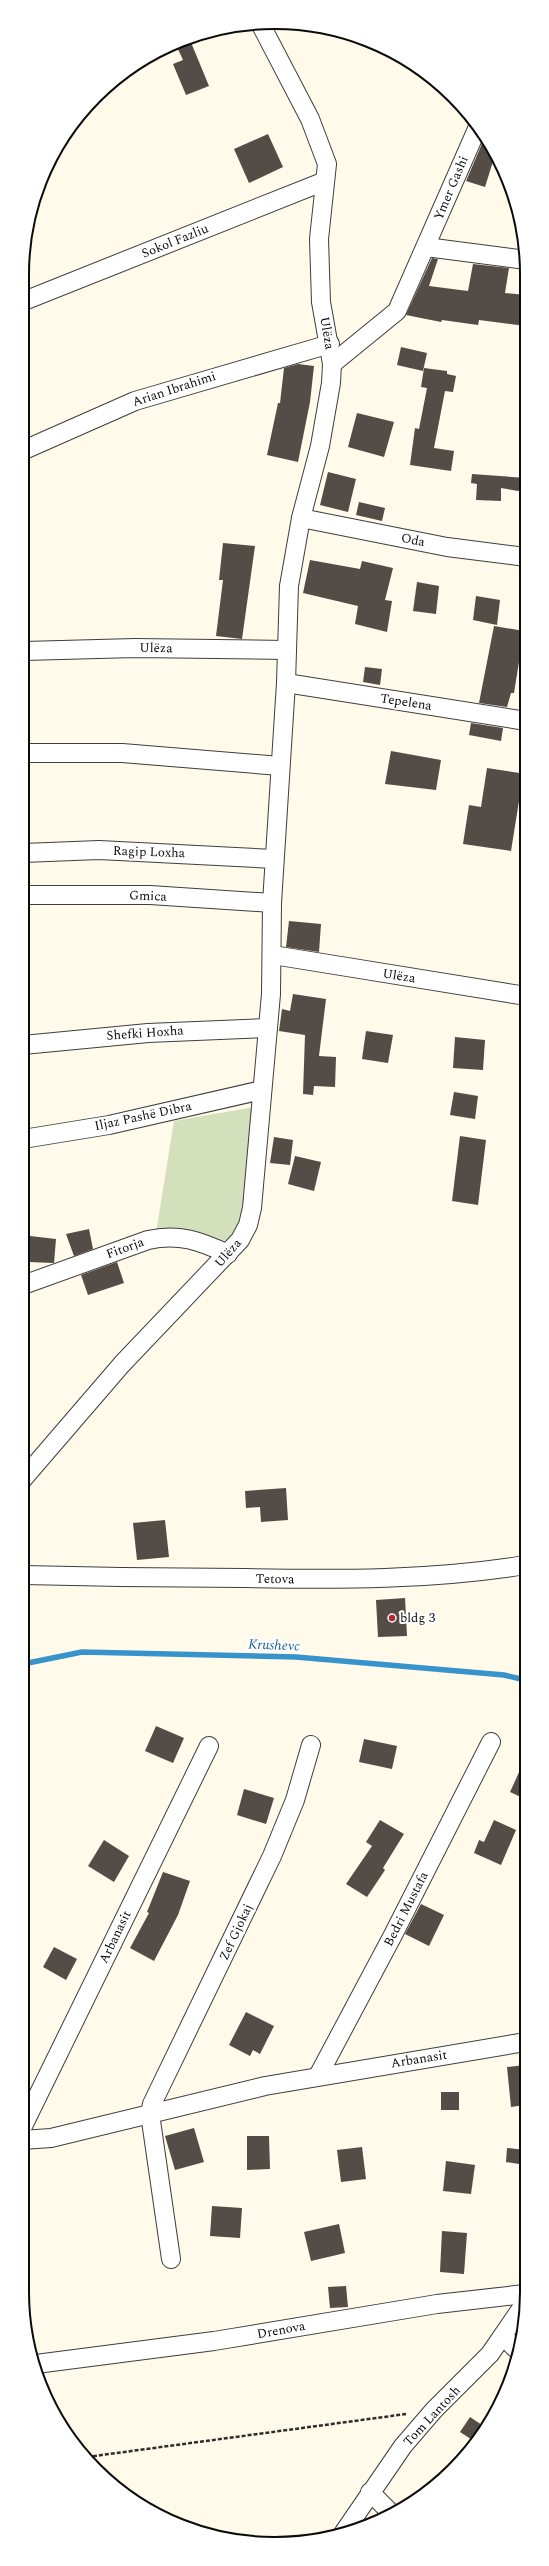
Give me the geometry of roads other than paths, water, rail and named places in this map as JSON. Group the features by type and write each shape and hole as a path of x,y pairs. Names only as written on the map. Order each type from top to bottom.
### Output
{"street":[{"name":"Ulëza","path":"29,1472 122,1364 240,1240 248,1225 252,1208 273,955 272,903 288,650 289,586 301,518 320,446 331,383 332,364 330,344 321,302 319,238 327,164 310,119 263,30"},
{"name":"Ymer Gashi","path":"332,364 397,311 475,133"},
{"name":"Sokol Fazliu","path":"29,299 325,181"},
{"path":"426,247 519,259"},
{"name":"Arian Ibrahimi","path":"29,448 135,401 330,344"},
{"name":"Oda","path":"301,518 447,547 520,556"},
{"name":"Ulëza","path":"29,651 135,648 288,650"},
{"name":"Tepelena","path":"286,683 520,720"},
{"path":"29,753 122,753 280,766"},
{"name":"Ragip Loxha","path":"29,853 99,850 274,859"},
{"name":"Gmica","path":"29,895 150,895 272,903"},
{"name":"Ulëza","path":"273,955 520,995"},
{"name":"Shefki Hoxha","path":"29,1044 148,1033 268,1028"},
{"name":"Iljaz Pashë Dibra","path":"29,1138 109,1125 262,1090"},
{"name":"Fitorja","path":"29,1283 148,1240 166,1236 205,1244 228,1254"},
{"name":"Tetova","path":"29,1576 305,1579 423,1578 468,1574 520,1566"},
{"name":"Bedri Mustafa","path":"318,2076 393,1935 492,1742"},
{"name":"Zef Gjokaj","path":"150,2114 156,2094 218,1970 284,1829 311,1745"},
{"name":"Arbanasit","path":"29,2114 209,1746"},
{"name":"Arbanasit","path":"29,2140 51,2138 318,2076 520,2043"},
{"path":"150,2114 171,2259"},
{"name":"Drenova","path":"40,2364 214,2341 437,2304 520,2295"},
{"name":"Tom Lantosh","path":"348,2526 403,2446 434,2410 490,2354 519,2312"},
{"path":"503,2336 514,2347"},
{"path":"370,2492 387,2509"}],"waterway":[{"name":"Krushevc","path":"29,1663 82,1652 296,1657 504,1675 520,1679"}],"place":[{"name":"bldg 3","path":"392,1618"}]}
